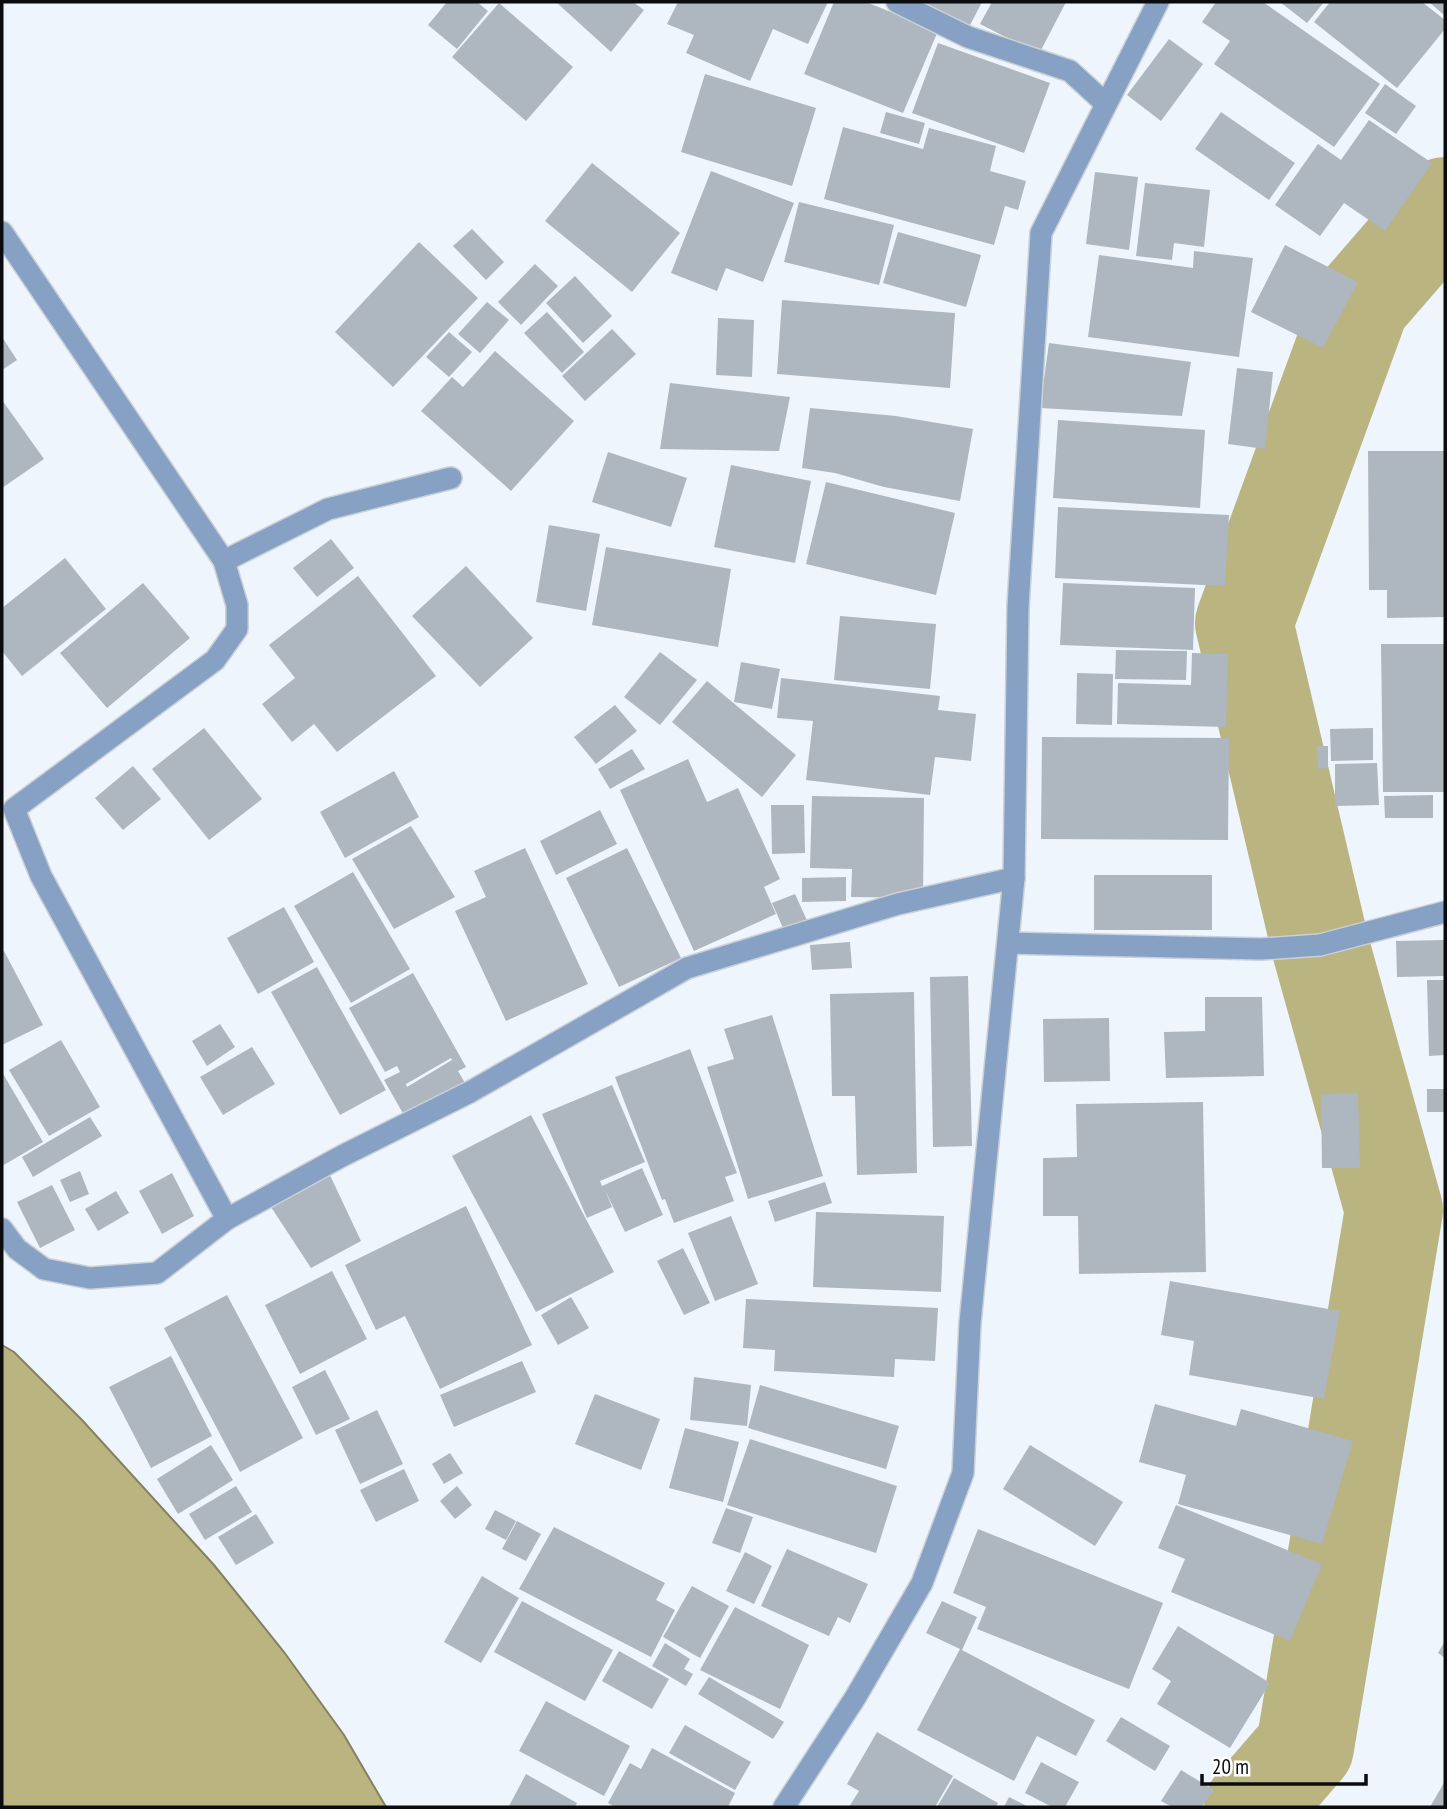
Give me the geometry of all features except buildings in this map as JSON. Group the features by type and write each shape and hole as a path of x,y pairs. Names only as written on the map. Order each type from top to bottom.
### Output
{"street":[{"path":"897,2 968,37 1070,71 1106,104"},
{"path":"784,1807 855,1698 922,1583 963,1473 970,1323 1014,878 1018,607 1041,233 1158,2"},
{"path":"2,232 224,561 237,605 237,629 215,660 8,813 227,1219"},
{"path":"224,561 328,509 451,478"},
{"path":"2,1230 17,1249 44,1269 90,1278 157,1273 227,1219 342,1156 470,1092 687,968 898,904 1014,878"},
{"path":"1008,943 1262,949 1321,945 1445,912"}],"shaded area":[{"path":"2,1345 14,1352 82,1420 214,1565 284,1652 344,1735 386,1807 2,1807"}],"waterway":[{"path":"1253,1807 1305,1747 1394,1210 1320,945 1244,623 1361,303 1445,206"}]}
